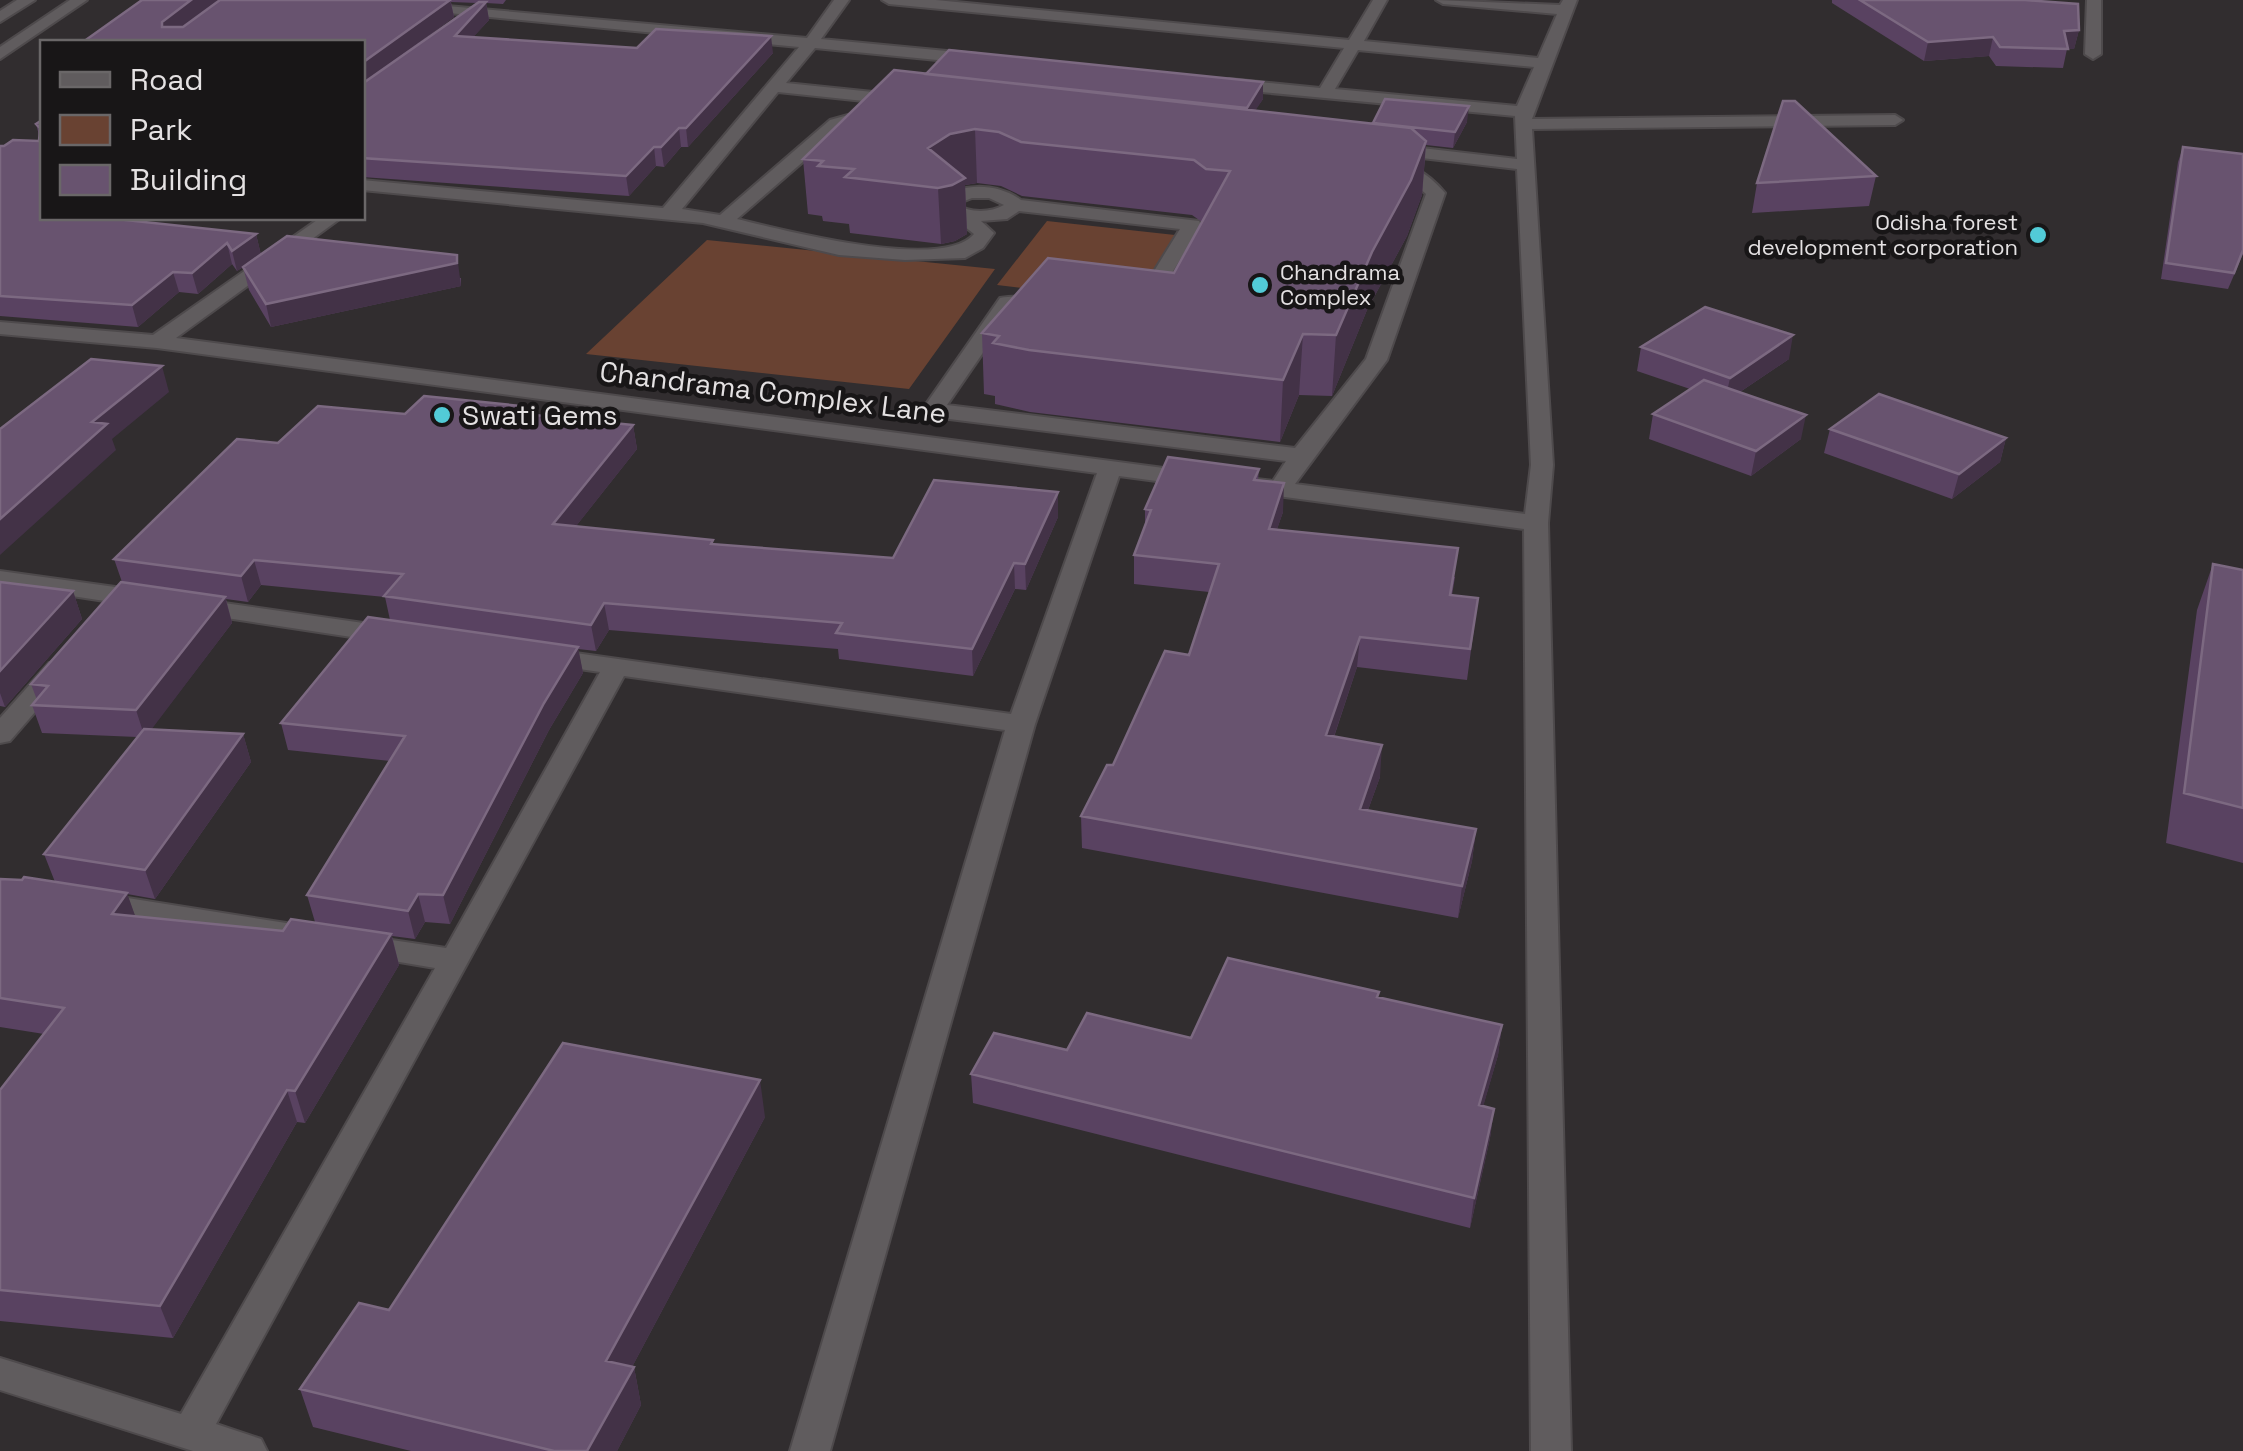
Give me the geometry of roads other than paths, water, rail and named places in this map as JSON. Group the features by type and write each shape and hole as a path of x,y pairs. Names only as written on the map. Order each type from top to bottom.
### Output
{"street":[{"path":"0,17 28,0"},
{"path":"0,54 80,0"},
{"path":"449,32 510,0"},
{"path":"668,214 842,0"},
{"path":"889,0 1544,62"},
{"path":"1325,93 1380,0"},
{"path":"1443,0 1568,5 1523,118 1542,465 1536,524 1551,1451"},
{"path":"2093,54 2094,0"},
{"path":"402,5 989,60"},
{"path":"1206,81 1523,118 1896,120"},
{"path":"722,223 836,124 882,111 925,109 774,87"},
{"path":"1374,147 1525,165"},
{"path":"1280,489 1376,360 1436,193 1413,173 1374,168"},
{"path":"366,189 668,214 838,249 958,254 976,244 985,233 944,204 965,192 1001,192 1016,205 1192,225 1137,316 1118,314"},
{"path":"157,342 329,220"},
{"path":"1063,308 1008,302 932,410 1301,456"},
{"name":"Chandrama Complex Lane","path":"1,329 157,342 1536,524"},
{"path":"810,1451 1021,724 1110,468"},
{"path":"0,578 418,638"},
{"path":"97,624 122,596"},
{"path":"0,735 73,652"},
{"path":"517,653 1021,724"},
{"path":"191,1434 616,667"},
{"path":"76,900 456,960"},
{"path":"0,1374 247,1451"}],"place":[{"name":"Odisha forest development corporation","path":"2038,235"},
{"name":"Chandrama Complex","path":"1260,285"},
{"name":"Swati Gems","path":"442,415"}]}
